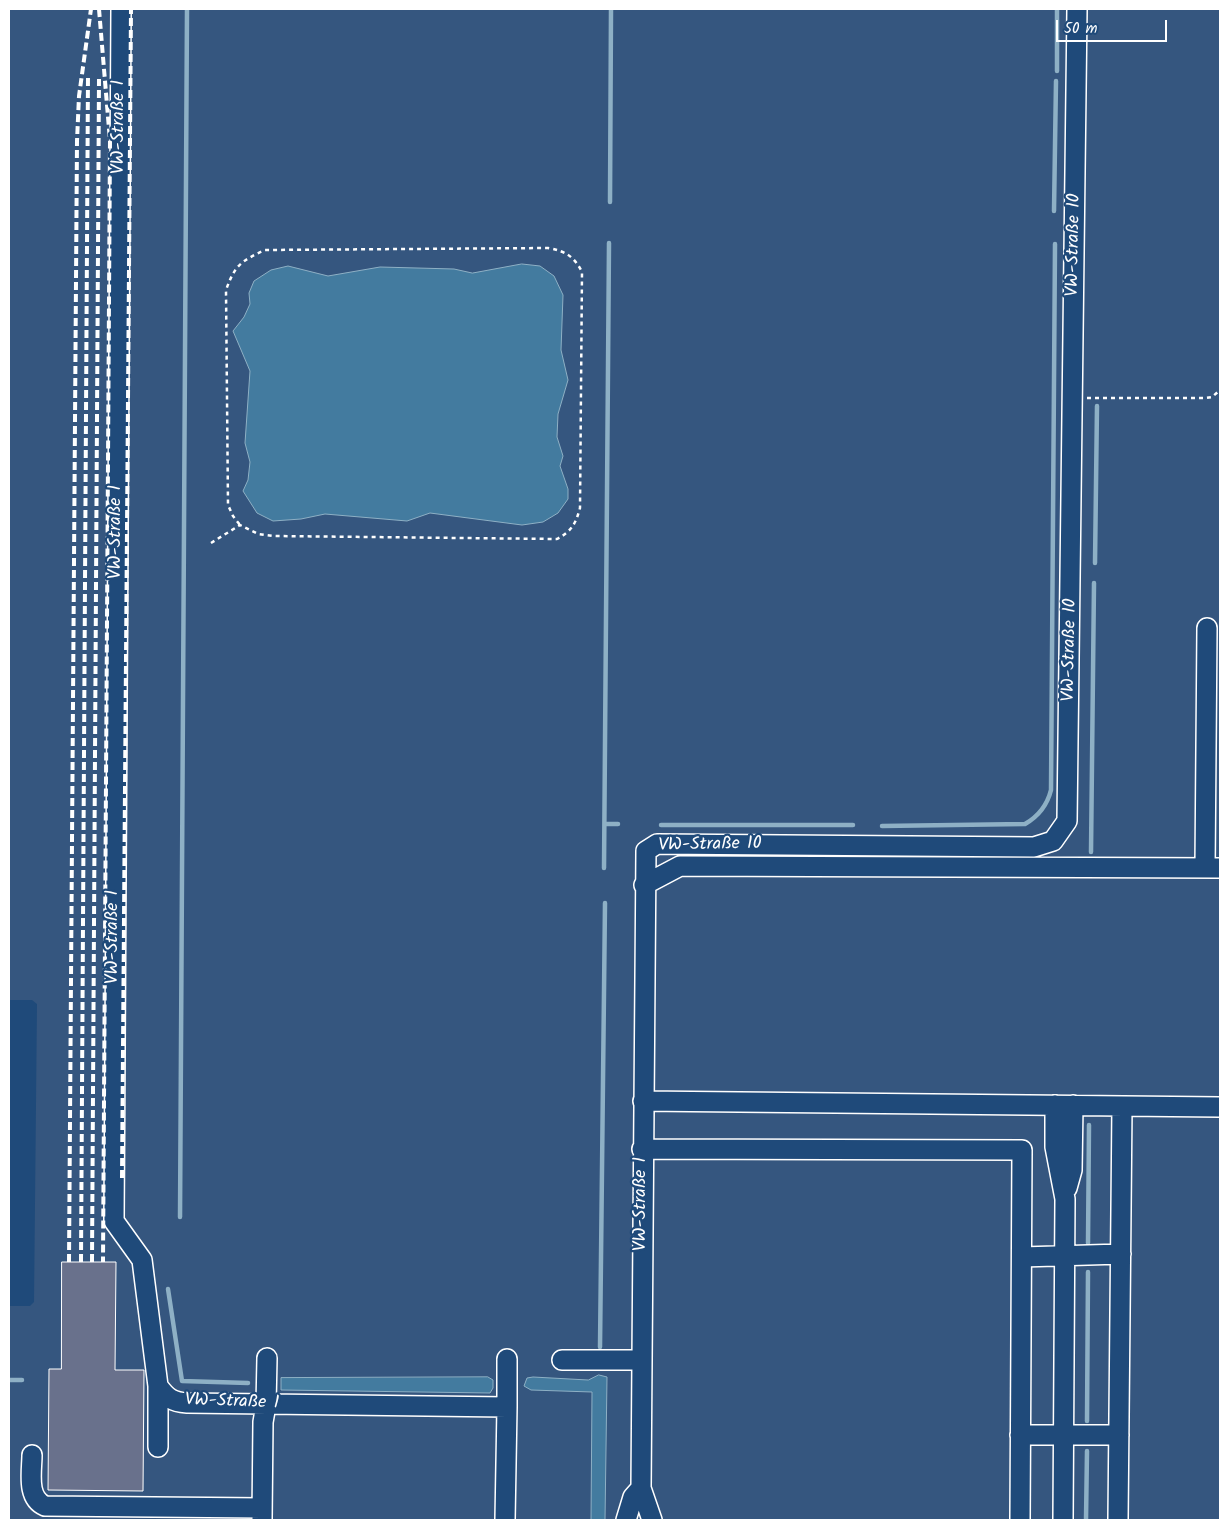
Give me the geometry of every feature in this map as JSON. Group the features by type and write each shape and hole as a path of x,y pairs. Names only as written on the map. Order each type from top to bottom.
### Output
{"street":[{"name":"VW-Straße 1","path":"121,9 112,1216 117,1227 142,1260 158,1386 166,1397 175,1402 266,1405 507,1407"},
{"name":"VW-Straße 10","path":"644,885 646,851 657,844 1034,847 1044,846 1059,835 1064,828 1069,814 1077,9"},
{"path":"644,885 680,866 1213,868 1207,628"},
{"name":"VW-Straße 1","path":"644,885 641,1488 652,1520"},
{"path":"643,1101 1220,1107"},
{"path":"1063,1520 1065,1199 1056,1147 1064,1105"},
{"path":"1118,1520 1122,1106"},
{"path":"642,1149 1022,1150 1020,1520"},
{"path":"1022,1257 1121,1254"},
{"path":"32,1455 33,1495 39,1504 44,1506 262,1514 263,1422 266,1405 267,1358"},
{"path":"505,1520 508,1360"},
{"path":"562,1360 642,1360"},
{"path":"158,1386 158,1447"},
{"path":"1020,1434 1119,1435"},
{"path":"626,1520 632,1498 641,1488"}],"path":[{"path":"548,248 562,251 575,258 582,272 580,508 576,523 569,532 557,539 274,536 258,534 240,526 228,505 226,290 232,273 243,260 265,250 548,248"},
{"path":"1073,398 1205,398 1212,396 1220,390"},
{"path":"212,543 240,526"}],"shaded area":[{"path":"9,9 1220,9 1220,1520 9,1520 9,1306 30,1306 34,1302 37,1004 32,1000 9,1000"},
{"path":"522,264 540,266 554,276 563,295 561,350 568,380 558,414 557,437 563,456 560,466 568,489 568,499 558,513 543,522 522,525 430,513 407,521 325,514 301,519 273,521 257,513 243,491 248,480 250,462 245,443 250,371 233,331 244,317 250,304 249,293 254,281 271,270 288,266 328,276 380,267 454,269 472,273"},
{"path":"599,1375 607,1377 605,1520 591,1520 592,1392 531,1390 524,1386 527,1378 533,1377 588,1380"},
{"path":"488,1377 493,1380 493,1388 490,1393 281,1390 281,1378"}],"building":[{"path":"62,1262 116,1262 115,1370 144,1370 143,1491 48,1490 49,1369 61,1369"}],"waterway":[{"path":"180,1217 187,9"},
{"path":"610,202 611,9"},
{"path":"1057,9 1057,71"},
{"path":"1054,211 1056,81"},
{"path":"604,868 609,243"},
{"path":"882,826 1025,824 1042,810 1051,790 1055,244"},
{"path":"1095,563 1097,406"},
{"path":"1091,852 1094,583"},
{"path":"605,824 618,824"},
{"path":"661,825 853,825"},
{"path":"600,1347 605,903"},
{"path":"1088,1243 1089,1125"},
{"path":"1087,1421 1088,1272"},
{"path":"168,1289 182,1381 248,1383"},
{"path":"9,1380 22,1380"},
{"path":"1086,1520 1087,1451"}],"railway":[{"path":"69,1262 77,141 79,96 91,9"},
{"path":"99,9 110,141 103,1262"},
{"path":"122,1178 131,9"},
{"path":"81,1262 88,74"},
{"path":"92,1262 99,79"}]}
